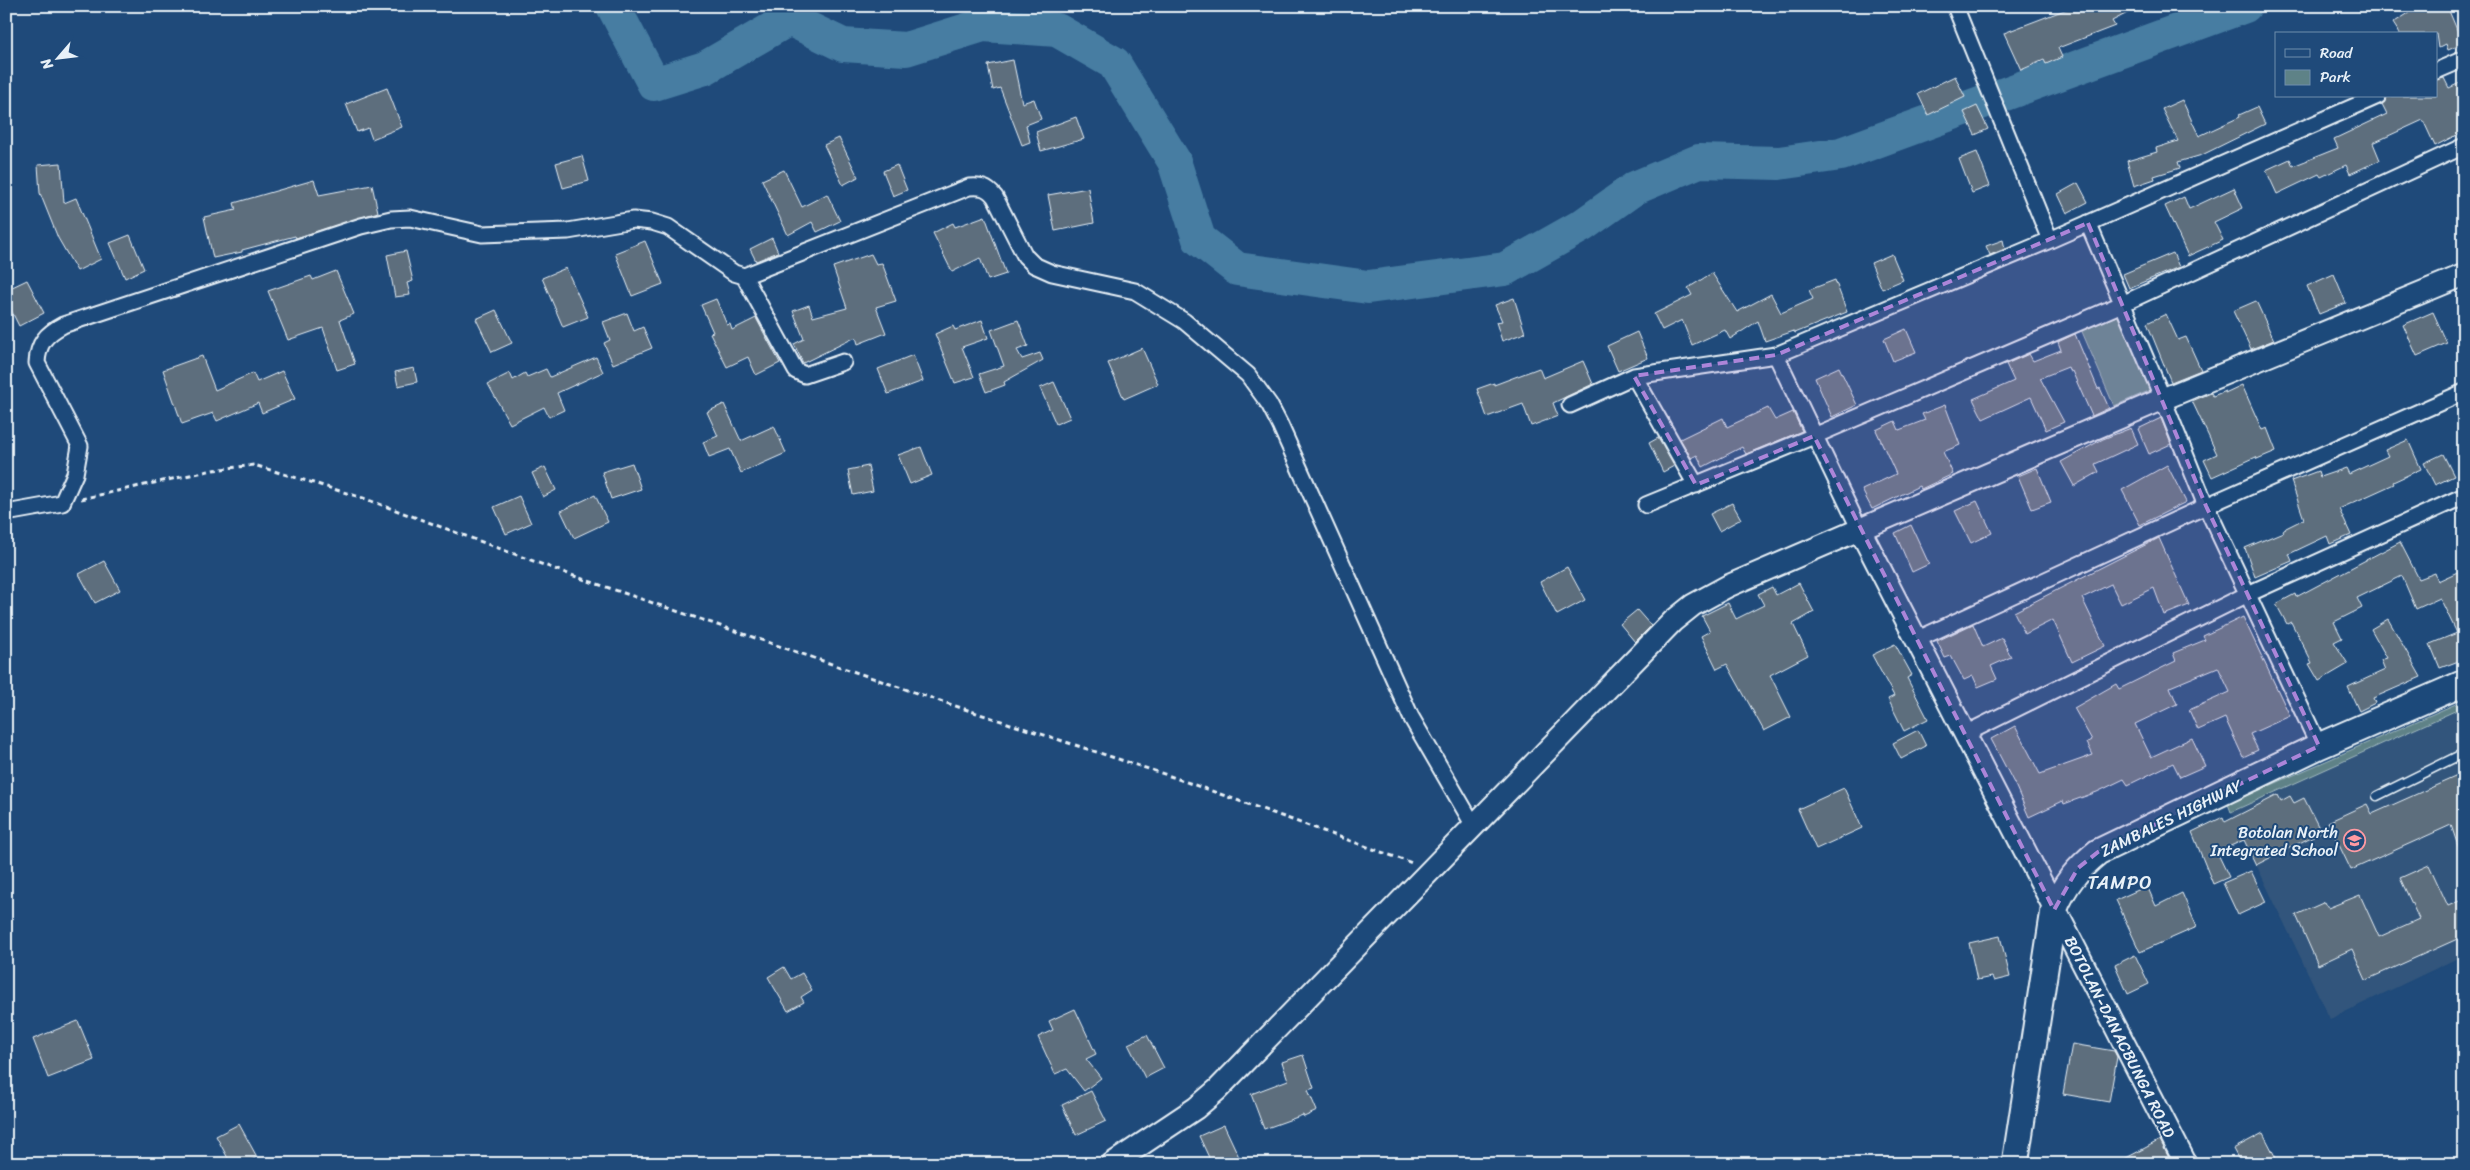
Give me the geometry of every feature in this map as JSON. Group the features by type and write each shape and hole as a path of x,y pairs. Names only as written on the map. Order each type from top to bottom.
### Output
{"main road":[{"name":"ZAMBALES HIGHWAY","path":"2015,1164 2054,910 2062,890 2078,868 2098,852 2319,746 2464,683"}],"street":[{"path":"1955,6 2003,119 2050,240"},
{"path":"2438,70 2464,59"},
{"path":"1570,404 1634,376 1776,355 2088,224 2373,98"},
{"path":"1646,505 1814,436 2122,304 2464,146"},
{"path":"6,513 62,503 76,474 80,446 37,363 38,351 43,340 63,325 361,226 391,219 410,218 482,234 568,231 632,220 652,222 668,227 734,273 744,276 969,188 980,186 989,189 995,197 1025,256 1034,265 1052,273 1135,291 1184,321 1248,375 1269,404 1411,717 1474,826"},
{"path":"2088,224 2163,398 2206,506 2319,746"},
{"path":"1112,1164 1196,1108 1217,1090 1672,621 1693,605 1728,586 2163,398 2464,275"},
{"path":"744,276 796,371 804,375 843,362"},
{"path":"1776,355 1860,530"},
{"path":"1634,376 1696,485"},
{"path":"1918,639 2206,506 2464,392"},
{"path":"1965,734 2248,594 2464,496"},
{"name":"BOTOLAN-DANACBUNGA ROAD","path":"1860,530 1918,639 2054,910 2186,1164"}],"lane":[{"path":"2377,796 2464,753"}],"path":[{"path":"62,503 213,470 254,466 363,498 571,575 940,701 1167,775 1431,870"}],"highlighted area":[{"path":"2088,223 2206,506 2319,746 2098,852 2078,868 2054,910 1814,436 1696,485 1634,376 1776,355"}],"shaded area":[{"name":"Botolan North Integrated School","path":"2458,710 2464,714 2464,955 2330,1019 2231,812"}],"green space":[{"path":"2118,311 2151,390 2114,406 2080,327"},
{"path":"2458,703 2464,705 2464,714 2457,710 2231,812 2228,804"}],"building":[{"path":"2075,6 2141,6 2112,21 2115,26 2058,48 2062,57 2046,64 2044,60 2021,70 2004,33"},
{"path":"2420,6 2447,6 2463,44 2448,50 2446,44 2438,48 2438,32 2399,32 2393,23"},
{"path":"1013,60 1022,103 1034,99 1041,119 1026,125 1030,142 1022,145 1000,88 993,90 988,65"},
{"path":"1955,76 1965,97 1928,115 1918,94"},
{"path":"2444,78 2449,88 2464,81 2464,131 2435,146 2423,120 2373,143 2380,160 2350,174 2346,165 2321,177 2319,174 2277,194 2266,170 2290,159 2293,166 2338,148 2334,139 2387,114 2382,104 2386,98 2438,98 2438,80"},
{"path":"387,88 402,127 372,139 368,128 357,132 346,104"},
{"path":"2182,100 2199,136 2257,107 2265,124 2202,155 2178,162 2180,168 2154,176 2155,179 2134,186 2127,161 2157,152 2156,148 2178,141 2162,109"},
{"path":"1977,106 1988,129 1975,135 1964,112"},
{"path":"1076,117 1084,139 1041,151 1036,132"},
{"path":"839,138 858,177 843,185 824,145"},
{"path":"1977,152 1990,186 1972,193 1959,159"},
{"path":"582,156 589,181 563,188 556,163"},
{"path":"61,163 64,203 76,198 101,259 77,271 58,238 40,193 38,165"},
{"path":"897,165 907,190 893,196 883,171"},
{"path":"784,170 802,207 827,194 840,221 817,232 812,222 788,235 762,180"},
{"path":"314,180 319,195 372,185 378,212 296,238 295,236 242,250 242,252 213,258 204,217 236,210 234,203"},
{"path":"2078,183 2088,202 2067,213 2058,194"},
{"path":"1088,188 1094,223 1055,231 1048,195"},
{"path":"2234,188 2243,208 2214,222 2223,240 2188,256 2165,206 2184,197 2189,209"},
{"path":"985,216 1006,274 988,280 980,258 952,272 933,233 953,223 955,227"},
{"path":"130,235 144,269 125,278 110,243"},
{"path":"772,238 778,252 756,261 750,249"},
{"path":"2003,240 2005,249 1990,255 1986,246"},
{"path":"645,241 663,284 632,296 615,253"},
{"path":"406,251 413,281 407,283 410,295 395,297 387,255"},
{"path":"2173,253 2179,267 2129,288 2123,274"},
{"path":"871,254 876,264 882,263 896,301 876,307 886,333 858,344 856,337 803,363 794,344 804,339 793,311 809,305 813,317 847,308 833,267"},
{"path":"1892,254 1903,280 1882,289 1871,263"},
{"path":"566,268 588,317 563,327 542,278"},
{"path":"336,271 354,314 340,320 355,364 337,370 323,328 288,340 268,291 311,276 313,280"},
{"path":"1712,273 1737,312 1771,294 1781,313 1813,299 1809,290 1835,280 1847,312 1795,333 1794,331 1765,341 1758,321 1730,339 1725,330 1692,345 1682,320 1662,330 1654,314 1692,295 1688,288"},
{"path":"2334,274 2346,303 2319,314 2307,286"},
{"path":"27,280 44,313 19,326 6,300 6,290"},
{"path":"1514,298 1525,333 1502,341 1496,322 1502,321 1495,305"},
{"path":"716,299 727,325 730,324 732,330 756,318 780,363 756,375 748,357 727,367 710,333 713,332 701,305"},
{"path":"2256,301 2274,340 2251,349 2233,311"},
{"path":"496,310 512,343 492,352 476,319"},
{"path":"2433,312 2447,343 2417,356 2403,325"},
{"path":"627,313 634,331 643,327 652,348 613,364 604,343 610,340 603,322"},
{"path":"2166,314 2178,340 2186,337 2201,370 2171,382 2147,323"},
{"path":"982,320 988,338 962,347 974,377 955,383 935,334 953,326 955,330"},
{"path":"1018,320 1028,346 1017,350 1022,359 1040,353 1043,360 1004,382 1005,385 986,392 979,374 1004,366 991,330"},
{"path":"1906,329 1916,352 1893,361 1884,339"},
{"path":"1637,332 1648,358 1618,371 1607,346"},
{"path":"2075,334 2098,389 2100,388 2109,408 2092,416 2072,371 2070,372 2068,367 2040,378 2064,422 2046,430 2031,397 1983,419 1973,399 2014,381 2006,364 2029,354 2033,361 2061,350 2058,342"},
{"path":"1142,348 1158,384 1124,399 1108,363"},
{"path":"913,355 923,381 888,394 878,369"},
{"path":"202,356 215,390 253,373 257,382 282,371 295,399 262,413 258,403 217,421 213,413 182,424 163,370"},
{"path":"596,357 603,372 557,393 564,410 549,417 544,407 510,424 488,384 510,373 513,380 525,373 527,377 546,369 550,377"},
{"path":"1583,361 1593,384 1553,403 1558,416 1531,426 1523,404 1487,417 1477,389 1494,383 1494,385 1539,368 1543,378"},
{"path":"1839,367 1857,405 1832,417 1815,378"},
{"path":"414,368 417,382 398,386 395,372"},
{"path":"1054,382 1070,418 1056,424 1040,388"},
{"path":"2242,385 2262,430 2267,428 2276,451 2257,459 2256,457 2212,477 2204,460 2217,454 2192,401 2211,393 2213,396 2225,391 2225,393"},
{"path":"724,404 741,441 774,426 786,453 741,473 730,449 709,457 703,442 718,436 707,412"},
{"path":"1945,405 1960,445 1943,452 1953,474 1921,489 1919,486 1872,509 1862,490 1896,474 1876,430 1895,421 1899,430 1925,420 1922,414"},
{"path":"1768,408 1775,420 1793,412 1802,431 1746,454 1742,447 1703,467 1697,455 1691,458 1680,439 1723,418 1727,427"},
{"path":"2161,418 2171,444 2149,454 2138,429"},
{"path":"2131,428 2138,444 2095,464 2099,472 2074,486 2061,462 2103,439"},
{"path":"1658,438 1674,466 1663,472 1649,443"},
{"path":"2408,440 2421,469 2393,482 2394,484 2339,509 2351,535 2330,544 2327,536 2289,554 2292,561 2255,577 2245,548 2283,532 2282,530 2304,519 2291,481 2318,471 2320,477 2346,468 2349,474 2388,456 2385,450"},
{"path":"921,447 932,475 910,484 898,455"},
{"path":"2443,454 2454,476 2435,485 2424,463"},
{"path":"632,463 641,489 611,499 602,472"},
{"path":"2167,465 2186,502 2140,525 2122,490"},
{"path":"868,466 873,491 853,495 848,470"},
{"path":"545,467 556,490 543,497 532,473"},
{"path":"2037,468 2051,502 2032,509 2018,476"},
{"path":"595,495 608,522 574,538 561,511"},
{"path":"519,496 531,523 506,534 494,507"},
{"path":"1977,501 1992,533 1971,543 1955,511"},
{"path":"1732,503 1741,519 1719,531 1710,514"},
{"path":"1911,525 1929,564 1912,572 1895,533"},
{"path":"2159,538 2189,605 2164,615 2154,588 2121,604 2111,584 2082,598 2105,646 2072,662 2053,620 2025,634 2014,612"},
{"path":"2400,542 2419,579 2435,573 2438,581 2464,569 2464,659 2440,668 2430,644 2457,633 2440,598 2416,609 2402,576 2357,598 2362,608 2334,622 2342,638 2334,642 2348,664 2319,681 2309,664 2312,663 2291,622 2287,624 2276,604 2295,594 2296,597"},
{"path":"104,561 120,590 95,603 79,574"},
{"path":"1567,567 1585,600 1557,615 1540,582"},
{"path":"1799,583 1814,612 1793,624 1808,655 1770,675 1791,717 1764,731 1727,664 1717,669 1701,636 1710,631 1702,616 1728,603 1736,619 1764,605 1758,594 1772,587 1776,595"},
{"path":"1637,610 1651,626 1635,642 1620,624"},
{"path":"2243,617 2290,716 2250,734 2258,750 2243,757 2225,718 2198,730 2189,710 2230,692 2218,667 2170,687 2177,704 2135,724 2151,757 2192,738 2205,766 2180,777 2173,763 2128,785 2124,779 2097,792 2064,804 2063,801 2029,817 1991,739 2015,726 2040,774 2093,755 2087,743 2092,740 2074,708 2116,684 2119,689 2176,661 2173,653 2205,640 2203,636"},
{"path":"2388,619 2421,677 2373,698 2375,703 2359,711 2348,687 2385,670 2381,660 2387,658 2371,629"},
{"path":"1973,624 1983,647 2002,638 2011,657 1991,666 1997,679 1978,687 1973,676 1964,680 1951,656 1945,658 1937,641"},
{"path":"1895,644 1912,675 1907,678 1928,719 1904,731 1888,699 1894,696 1872,655"},
{"path":"1918,730 1926,746 1901,759 1893,743"},
{"path":"2464,773 2464,855 2461,855 2451,825 2351,870 2328,822 2367,804 2372,814"},
{"path":"1844,788 1862,828 1816,849 1798,809"},
{"path":"2278,795 2281,801 2290,796 2294,803 2304,798 2321,832 2256,865 2244,840 2217,852 2229,877 2213,884 2192,832 2223,817 2225,822"},
{"path":"2429,865 2448,906 2464,899 2464,936 2366,980 2352,949 2318,965 2296,915 2325,902 2328,908 2360,895 2379,937 2419,919 2400,878"},
{"path":"2251,871 2266,902 2238,915 2223,883"},
{"path":"2147,886 2156,906 2182,893 2197,927 2140,952 2116,900"},
{"path":"2000,936 2010,977 1994,981 1992,977 1977,980 1969,943"},
{"path":"2135,955 2149,984 2128,994 2115,965"},
{"path":"784,967 791,979 802,973 812,990 801,997 804,1002 788,1011 768,977"},
{"path":"1075,1009 1096,1054 1086,1059 1101,1078 1084,1091 1067,1069 1055,1074 1038,1037 1053,1030 1049,1021"},
{"path":"78,1021 94,1060 48,1078 33,1039"},
{"path":"1147,1035 1164,1068 1145,1078 1128,1044"},
{"path":"2072,1044 2114,1051 2117,1057 2109,1102 2063,1094"},
{"path":"1303,1055 1314,1088 1308,1090 1317,1111 1304,1117 1303,1115 1264,1129 1251,1094 1288,1080 1282,1062"},
{"path":"1091,1091 1106,1121 1076,1135 1062,1105"},
{"path":"239,1124 257,1157 244,1164 231,1164 216,1136"},
{"path":"1224,1125 1239,1157 1225,1164 1212,1164 1199,1136"},
{"path":"2263,1133 2279,1164 2241,1164 2233,1149"},
{"path":"2160,1140 2172,1164 2115,1164"}],"waterway":[{"path":"613,6 654,84 705,68 789,19 843,45 906,49 983,25 1057,30 1114,63 1174,161 1199,239 1237,269 1368,287 1505,269 1583,225 1635,188 1699,161 1779,163 1841,154 2245,6"}],"place":[{"name":"Botolan North Integrated School","path":"2354,841"}],"district":[{"name":"TAMPO","path":"2120,882"}]}
